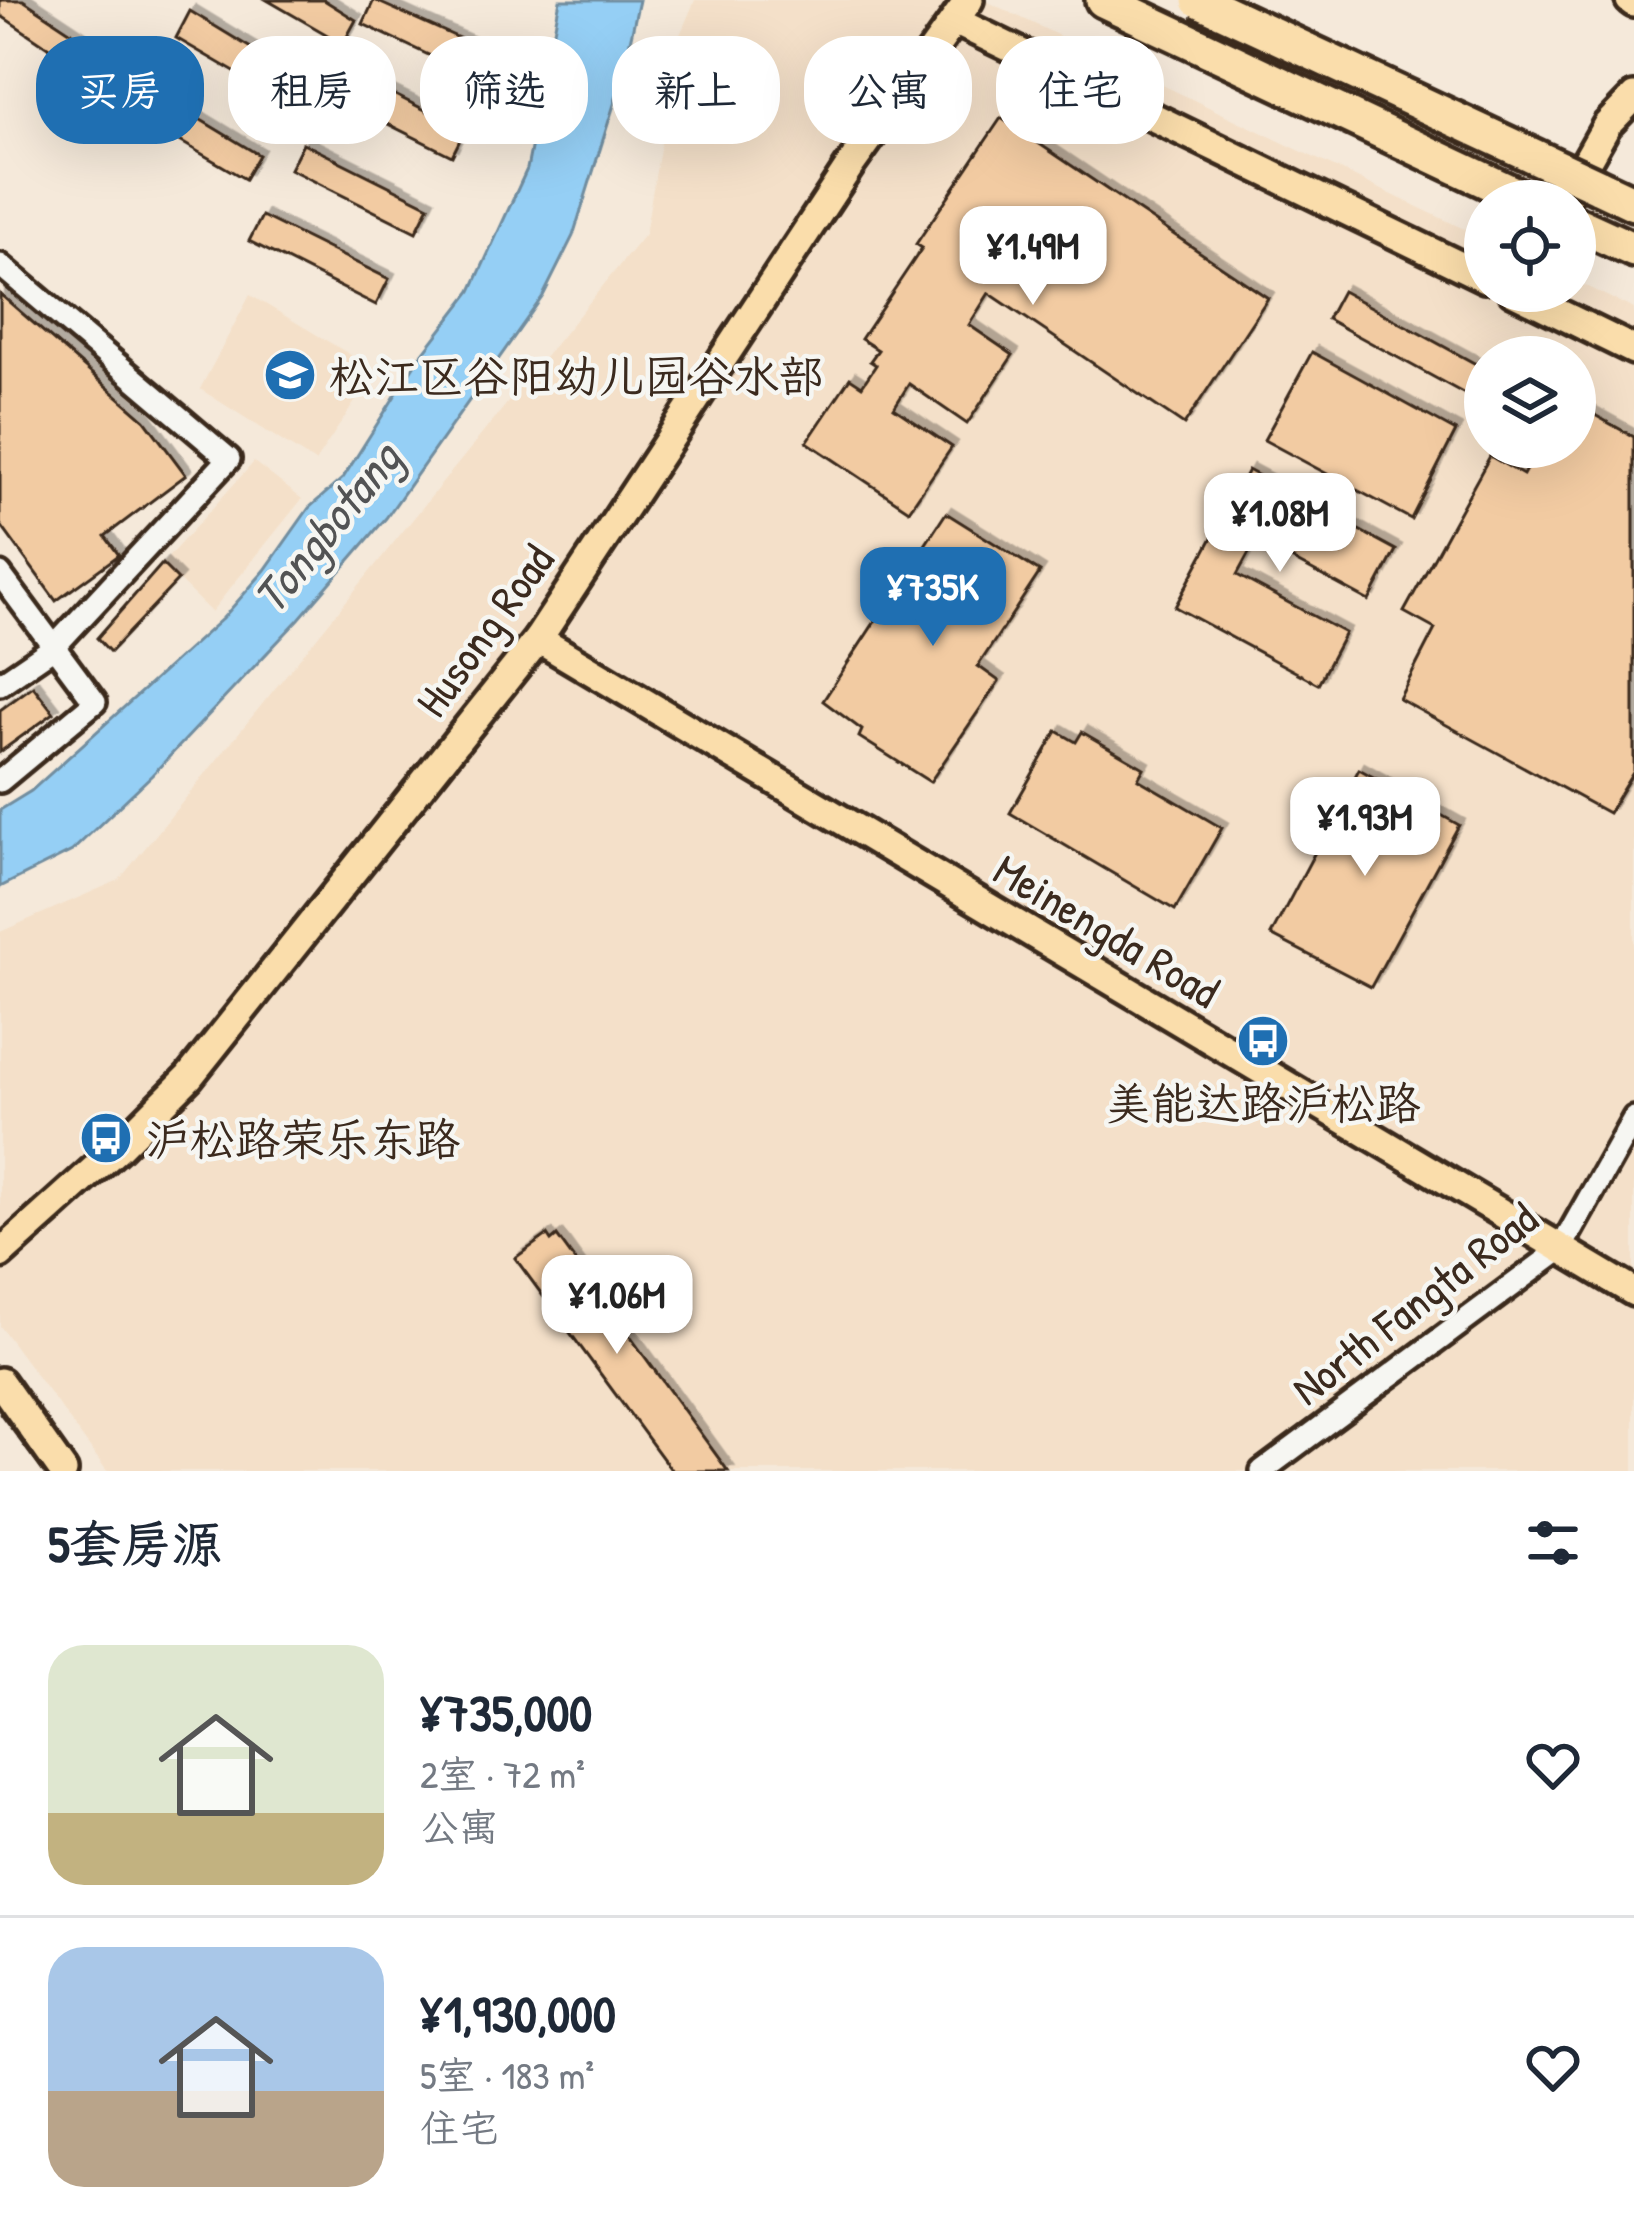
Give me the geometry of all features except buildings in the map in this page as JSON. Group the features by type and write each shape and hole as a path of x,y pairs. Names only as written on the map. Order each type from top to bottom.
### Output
{"highway":[{"path":"1103,0 1484,180"},
{"path":"1199,0 1634,203"},
{"path":"1596,228 1634,250"}],"main road":[{"path":"962,11 1464,267"},
{"name":"Husong Road","path":"0,1253 189,1077 538,638 850,167 962,11"},
{"path":"1587,180 1607,125 1634,97"},
{"path":"1557,312 1634,350"},
{"name":"Meinengda Road","path":"538,638 1634,1292"},
{"path":"0,1382 63,1471"}],"street":[{"path":"0,265 229,459 54,647 0,684"},
{"path":"0,574 95,703 0,781"},
{"name":"North Fangta Road","path":"1262,1471 1559,1250 1634,1118"}],"shaded area":[{"path":"695,0 984,0 1059,36 996,36 996,144 1164,144 1164,86 1464,229 1464,312 1596,312 1596,291 1634,309 1634,1471 107,1471 0,1326 0,932 119,880 645,234 661,144 780,144 780,36 680,36"},
{"name":"松江区谷阳幼儿园谷水部","path":"250,295 376,370 315,462 200,389"},
{"path":"254,462 302,499 211,612 162,564"}],"water":[{"name":"Tongbotang","path":"560,0 639,0 631,36 612,36 612,111 573,236 543,296 386,518 299,619 152,775 72,851 0,887 0,810 31,791 223,618 309,508 343,478 417,361 471,291 527,169 532,144 588,144 588,36 553,36"}],"tram line":[{"path":"0,1413 43,1471"}],"place":[{"name":"松江区谷阳幼儿园谷水部","path":"290,375"},
{"name":"美能达路沪松路","path":"1263,1041"},
{"name":"沪松路荣乐东路","path":"106,1138"}]}
